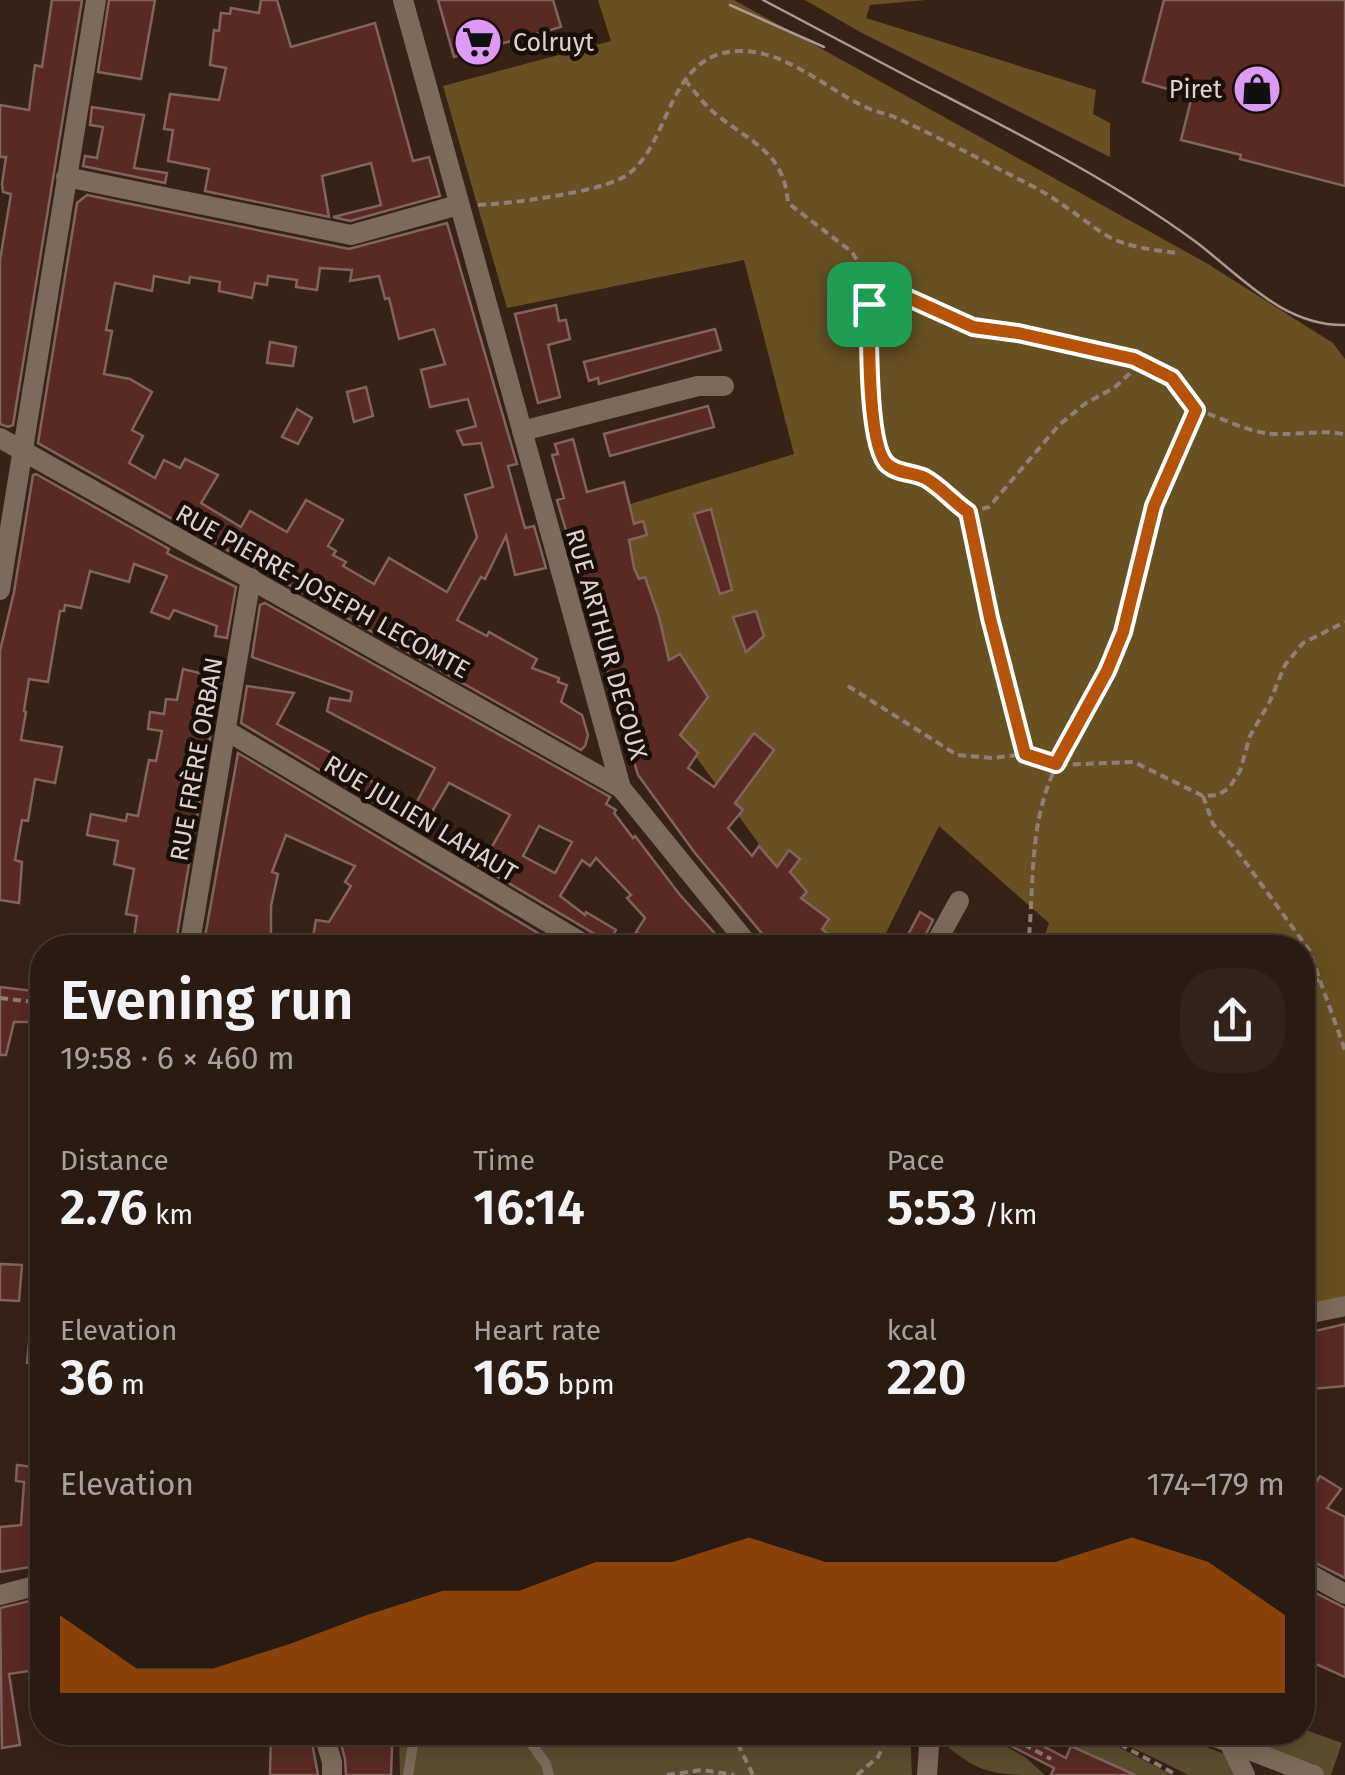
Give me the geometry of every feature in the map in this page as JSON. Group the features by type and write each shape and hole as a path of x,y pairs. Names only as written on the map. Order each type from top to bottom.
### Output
{"street":[{"path":"0,590 96,0"},
{"name":"RUE ARTHUR DECOUX","path":"402,0 622,788 741,935"},
{"path":"66,176 351,235 458,205"},
{"path":"522,431 698,386 724,386"},
{"name":"RUE PIERRE-JOSEPH LECOMTE","path":"0,438 622,788"},
{"name":"RUE FRÈRE ORBAN","path":"191,935 251,578"},
{"name":"RUE JULIEN LAHAUT","path":"227,731 569,935"},
{"path":"940,935 959,901"},
{"path":"1315,1313 1345,1306"},
{"path":"1315,1577 1345,1594"},
{"path":"0,1595 30,1587"},
{"path":"327,1745 332,1775"},
{"path":"927,1775 929,1745"},
{"path":"1230,1745 1245,1775"},
{"path":"1237,1745 1314,1775"}],"lane":[{"path":"408,1775 412,1745"},
{"path":"532,1745 546,1764 548,1775"}],"path":[{"path":"458,205 510,204 582,190 626,175 650,146 670,102 686,80 708,59 739,51 782,60 866,108 896,117 1062,202 1106,236 1140,248 1177,254"},
{"path":"686,80 712,112 775,160 786,180 788,203 852,252 876,291"},
{"path":"876,291 891,290 973,327 1071,344 1141,363 1172,378 1196,410 1264,434 1345,435"},
{"path":"876,291 869,304 877,449 886,464 924,478 968,512 1025,754"},
{"path":"968,512 988,508 1059,425 1086,403 1114,388 1141,363"},
{"path":"1029,935 1033,844 1047,786 1123,632 1154,506 1196,410"},
{"path":"848,686 957,755 993,758 1025,754 1056,764 1134,762 1203,796 1218,795 1229,788 1240,772 1250,736 1285,665 1302,643 1345,622"},
{"path":"1203,796 1213,824 1299,935"},
{"path":"1315,966 1345,1050"},
{"path":"1315,982 1319,979"},
{"path":"0,998 30,1002"},
{"path":"738,1745 753,1775"},
{"path":"858,1775 878,1757 884,1745"},
{"path":"1026,1745 1052,1759"},
{"path":"1121,1745 1177,1775"},
{"path":"667,1775 702,1770 734,1775"}],"shaded area":[{"path":"598,0 734,0 1208,264 1333,343 1345,359 1345,1296 1315,1304 1315,935 1045,935 1049,923 939,826 885,935 824,935 666,715 604,512 794,454 744,260 507,308 443,86 611,41"},
{"path":"805,0 926,0 870,5 866,18 1096,90 1093,114 1110,123 1110,157 860,32"},
{"path":"1315,1733 1342,1743 1331,1775 1324,1775 1314,1764 1260,1745 1315,1745"},
{"path":"399,1745 911,1745 912,1775 400,1775"},
{"path":"946,1745 1004,1745 1045,1775 999,1773 965,1760"},
{"path":"1069,1745 1115,1745 1172,1775 1130,1775"},
{"path":"1127,1745 1201,1745 1225,1754 1239,1775 1189,1775"}],"building":[{"path":"52,0 82,0 13,425 8,427 0,424 0,260 11,194 3,192 2,184 6,157 0,157 0,105 29,110 35,65 42,67"},
{"path":"109,0 155,0 141,79 98,72"},
{"path":"261,0 277,0 291,47 375,23 413,161 429,157 440,196 350,221 333,217 381,205 371,163 322,176 329,217 205,191 209,169 168,161 173,130 164,129 170,94 219,100 226,68 210,65 214,30 219,31 221,13 230,14 231,8 259,13"},
{"name":"Colruyt","path":"438,0 553,0 561,27 454,57"},
{"name":"Piret","path":"1164,0 1345,0 1345,186 1181,140 1192,96 1143,82"},
{"path":"92,107 144,115 134,168 167,173 165,183 83,166 85,156 97,158 103,127 90,125"},
{"path":"87,195 349,249 447,223 517,464 508,466 525,528 534,526 546,568 515,575 506,536 485,579 481,577 457,620 487,636 489,632 537,659 532,668 567,685 561,702 582,715 588,735 581,750 38,443 77,203","holes":["320,268 352,270 350,281 379,276 399,339 434,329 445,364 421,370 430,407 468,399 476,426 457,431 463,445 481,443 493,487 465,495 477,537 447,592 389,558 374,584 343,566 346,562 333,555 336,551 328,546 343,520 306,500 287,532 250,511 241,527 201,503 218,475 185,459 180,468 164,460 155,478 129,463 143,436 132,430 152,392 130,379 104,374 112,331 106,330 115,283 152,291 154,276 189,283 190,277 220,282 219,291 252,298 255,283 267,285 268,276 297,280 296,287 317,290"]},
{"path":"556,305 559,321 566,320 570,339 548,345 560,397 538,403 515,314"},
{"path":"715,329 721,350 599,384 598,378 589,381 584,362"},
{"path":"270,342 296,347 293,366 267,363"},
{"path":"366,387 373,416 354,422 347,392"},
{"path":"708,406 714,427 610,456 604,434"},
{"path":"297,409 312,418 298,444 282,437"},
{"path":"573,439 587,492 624,482 634,524 643,521 647,535 629,540 634,568 639,579 645,577 669,660 680,654 708,697 680,735 698,753 688,768 714,787 754,733 774,750 735,803 743,810 728,828 752,856 759,846 777,867 789,850 800,859 790,872 807,892 801,898 829,919 822,929 829,935 763,935 695,853 638,775 557,500 564,498 552,455 558,454 555,444"},
{"path":"36,474 169,549 167,553 236,587 227,638 215,636 217,626 174,610 169,619 151,612 167,576 134,564 129,582 90,571 81,608 65,605 64,611 60,611 48,682 29,679 24,711 21,740 62,747 55,783 35,779 28,821 22,820 15,860 22,862 19,903 0,900 0,651"},
{"path":"711,509 732,590 720,594 694,514"},
{"path":"265,603 610,797 606,804 616,810 614,813 633,838 716,935 636,932 645,918 627,898 631,895 596,858 590,866 582,860 560,896 585,915 586,912 616,930 613,935 596,935 456,852 465,835 490,850 510,815 449,783 421,830 406,822 435,768 327,711 330,698 350,701 352,692 252,657 260,605","holes":["539,826 572,842 555,873 523,856"]},
{"path":"756,611 764,636 746,652 733,617"},
{"path":"183,669 220,678 177,935 134,935 137,916 126,914 134,869 114,864 118,841 87,835 91,814 126,821 127,814 138,816 149,760 156,761 162,731 148,729 150,712 164,714 166,699 177,700"},
{"path":"247,686 294,693 277,724 350,763 347,768 373,782 371,786 379,791 373,802 241,723"},
{"path":"238,753 541,935 313,935 316,920 329,922 351,886 345,882 355,866 286,835 272,872 278,874 271,906 271,935 205,935"},
{"path":"920,912 933,920 926,935 908,935"},
{"path":"0,987 30,991 30,1022 14,1022 6,1055 0,1055"},
{"path":"0,1264 22,1265 19,1301 0,1300"},
{"path":"1345,1324 1345,1386 1315,1389 1315,1331"},
{"path":"17,1465 30,1467 30,1567 0,1572 0,1527 21,1525 24,1482 16,1481"},
{"path":"1320,1476 1341,1489 1327,1508 1345,1517 1345,1578 1315,1563 1315,1484"},
{"path":"1315,1593 1345,1608 1345,1677 1315,1663"},
{"path":"30,1601 30,1671 9,1674 20,1745 2,1748 0,1608"},
{"path":"271,1745 312,1745 318,1775 270,1775"},
{"path":"341,1745 391,1745 391,1775 346,1775"},
{"path":"1041,1745 1066,1758 1071,1746 1135,1775 1051,1775 1054,1768 1011,1746"}],"tram line":[{"path":"763,0 1095,177 1163,219 1283,308 1323,323 1345,325"},
{"path":"730,5 824,47"}],"place":[{"name":"Colruyt","path":"478,42"},
{"name":"Piret","path":"1257,89"}],"route":[{"path":"891,290 973,327 1134,359 1172,378 1196,410 1154,506 1123,632 1107,671 1056,764 1025,754 968,512 924,478 886,464 877,449 869,304 876,291 891,290"}]}
